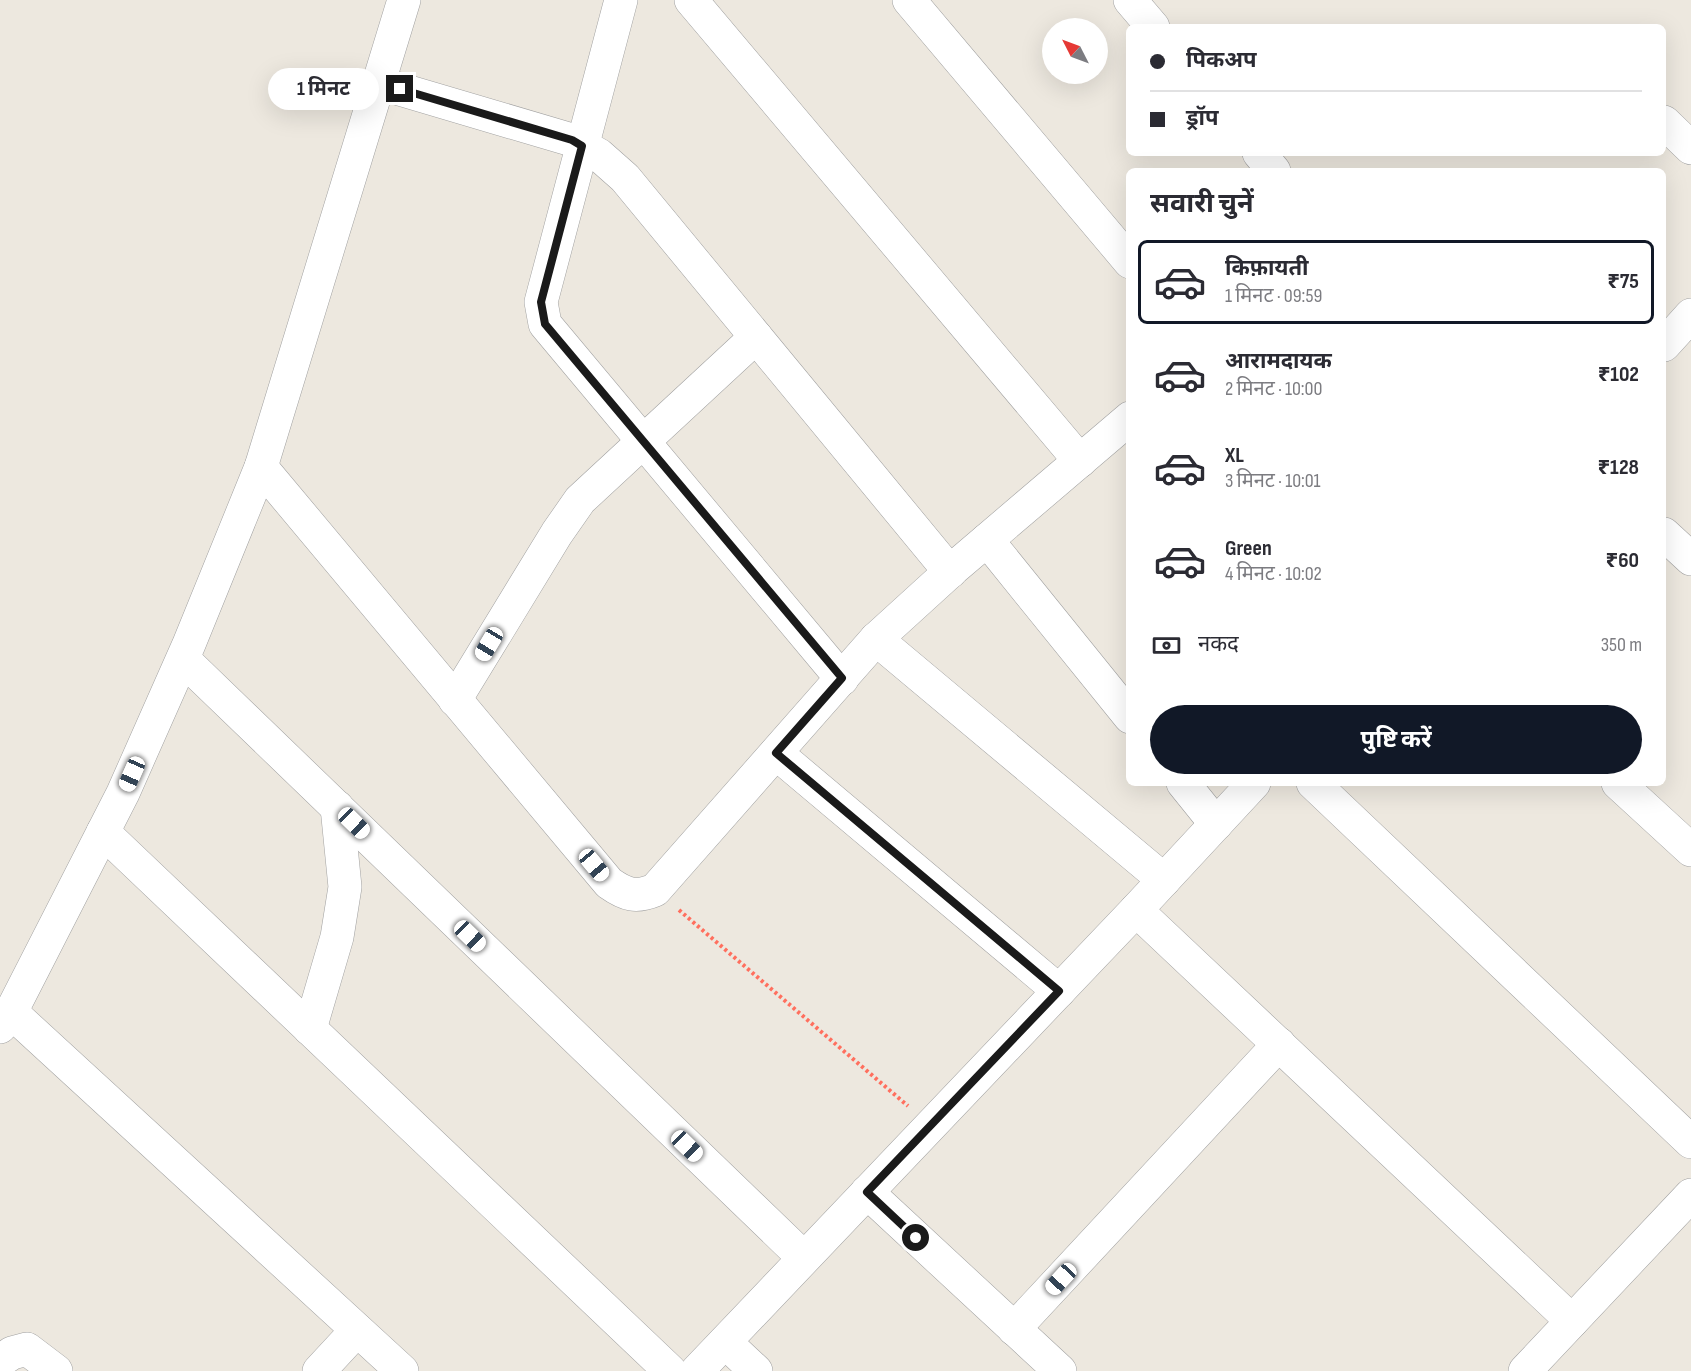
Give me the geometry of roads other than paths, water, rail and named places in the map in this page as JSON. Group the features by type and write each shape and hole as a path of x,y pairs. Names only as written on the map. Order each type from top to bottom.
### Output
{"street":[{"path":"402,1371 5,1020 103,832 183,658 261,467 404,0"},
{"path":"621,0 541,302 545,324 842,678"},
{"path":"691,0 1080,461"},
{"path":"909,0 1126,257"},
{"path":"1130,0 1150,24"},
{"path":"379,83 572,140 598,155 625,178 950,572"},
{"path":"1666,124 1691,148"},
{"path":"1262,156 1272,168"},
{"path":"1666,343 1691,315"},
{"path":"455,700 557,533 580,500 756,337"},
{"path":"261,467 609,883 632,896 641,896 655,890 876,639 950,572 1126,421"},
{"path":"1666,536 1691,559"},
{"path":"987,540 1126,712"},
{"path":"876,639 1164,880"},
{"path":"183,658 804,1258"},
{"path":"776,753 1059,991"},
{"path":"1185,786 1216,824"},
{"path":"697,1371 1251,786"},
{"path":"1316,786 1691,1142"},
{"path":"1621,786 1691,850"},
{"path":"310,1029 337,937 345,887 337,807"},
{"path":"103,832 670,1371"},
{"path":"1136,910 1572,1321"},
{"path":"1014,1329 1279,1044"},
{"path":"867,1192 1060,1371"},
{"path":"1525,1371 1691,1195"},
{"path":"319,1371 357,1330"},
{"path":"725,1342 756,1371"},
{"path":"0,1361 12,1353 27,1349 56,1371"}]}
